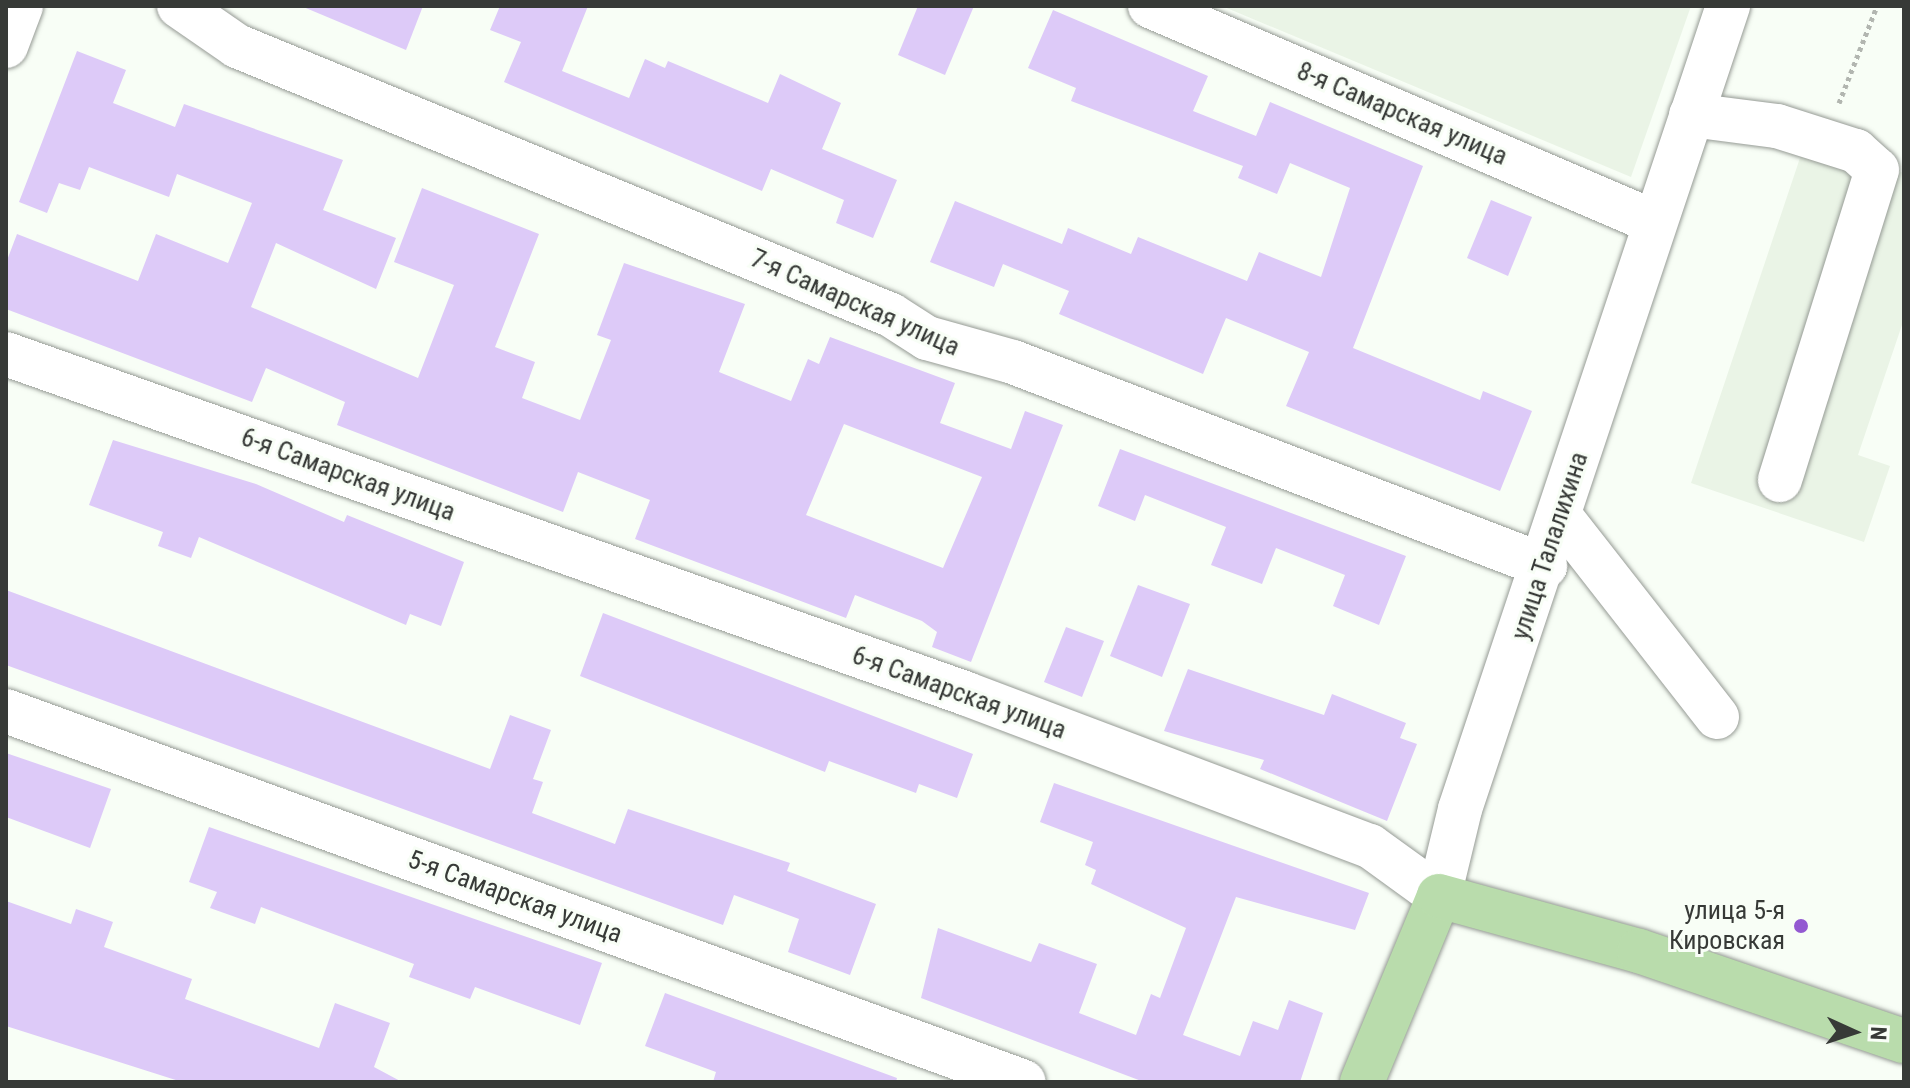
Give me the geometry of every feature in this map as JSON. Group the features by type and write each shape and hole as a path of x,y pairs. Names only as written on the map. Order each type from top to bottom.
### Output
{"main road":[{"name":"6-я Самарская улица","path":"1439,896 1639,951 1904,1041"},
{"name":"улица Талалихина","path":"1362,1082 1439,896"}],"street":[{"path":"6,46 21,6"},
{"name":"7-я Самарская улица","path":"179,6 237,46 891,315 927,338 1013,362 1545,566"},
{"name":"8-я Самарская улица","path":"1150,6 1654,222"},
{"name":"улица Талалихина","path":"1439,896 1460,809 1545,566 1654,222 1728,6"},
{"path":"1691,115 1777,126 1856,151 1877,170 1877,189 1780,480"},
{"name":"6-я Самарская улица","path":"6,354 967,694 1355,841 1439,896"},
{"path":"1560,516 1717,717"},
{"name":"5-я Самарская улица","path":"6,711 1024,1082"}],"path":[{"path":"1823,141 1877,6"}],"shaded area":[{"path":"1222,6 1691,6 1631,177"},
{"path":"1806,140 1904,173 1904,319 1858,455 1890,466 1864,542 1691,483"}],"building":[{"path":"301,6 423,6 406,50"},
{"path":"500,6 588,6 562,71 629,98 645,59 665,68 668,61 768,103 780,74 841,103 822,149 897,180 873,238 836,223 844,200 771,169 762,191 504,82 521,42 490,30"},
{"path":"918,6 974,6 945,75 898,55"},
{"path":"1053,10 1208,76 1193,111 1256,136 1270,102 1423,166 1353,348 1480,400 1483,391 1532,411 1500,491 1286,406 1309,352 1226,318 1203,374 1059,314 1069,291 1003,264 994,287 930,262 955,201 1062,244 1068,228 1131,254 1138,237 1247,281 1259,252 1321,277 1350,188 1290,163 1277,194 1238,178 1243,166 1071,101 1076,88 1028,68"},
{"path":"77,51 126,70 113,103 175,127 184,104 343,160 323,210 396,238 376,289 276,243 251,307 418,378 454,285 394,262 422,188 539,234 495,347 535,362 522,398 580,420 611,340 597,335 624,263 745,304 719,372 791,401 808,359 819,364 830,337 955,383 940,423 1011,449 1025,411 1063,425 971,662 932,647 937,632 922,621 855,595 846,618 635,539 650,500 578,472 563,512 337,425 345,402 266,368 252,402 6,309 6,263 17,234 138,281 156,234 228,263 252,203 177,174 169,197 89,167 80,190 59,183 47,213 19,202","holes":["844,424 982,477 943,568 806,515"]},
{"path":"1491,200 1532,217 1508,276 1467,258"},
{"path":"113,440 256,484 344,522 347,515 464,562 441,626 410,614 406,625 199,537 191,558 158,546 163,532 89,505"},
{"path":"1120,449 1406,556 1379,625 1333,606 1345,575 1276,548 1262,584 1211,565 1226,527 1145,495 1135,521 1098,506"},
{"path":"1138,585 1190,604 1162,677 1110,656"},
{"path":"6,590 490,769 510,715 551,730 533,779 543,782 532,813 615,844 628,809 790,863 787,871 876,904 850,975 788,952 799,919 734,895 723,925 6,665"},
{"path":"603,613 973,754 957,798 919,784 916,793 829,761 825,772 580,676"},
{"path":"1066,627 1104,641 1082,697 1044,682"},
{"path":"1188,669 1324,715 1332,694 1406,723 1400,738 1417,744 1387,821 1260,769 1264,760 1164,731"},
{"path":"6,753 111,789 90,848 6,817"},
{"path":"1054,783 1369,893 1355,930 1236,897 1183,1035 1240,1056 1253,1021 1278,1030 1289,1000 1323,1013 1300,1082 1144,1082 921,998 938,928 1031,962 1039,943 1097,964 1079,1013 1136,1035 1151,994 1160,998 1186,928 1091,884 1096,870 1085,865 1093,842 1040,822"},
{"path":"209,827 602,963 580,1025 475,987 470,999 409,977 414,964 261,907 255,924 210,908 217,892 189,882"},
{"path":"6,901 71,924 76,909 113,922 104,947 192,979 185,999 319,1048 335,1003 390,1023 374,1067 402,1082 182,1082 6,1026"},
{"path":"665,993 897,1078 896,1082 713,1082 716,1072 645,1046"}],"place":[{"name":"улица 5-я Кировская","path":"1801,926"}]}
